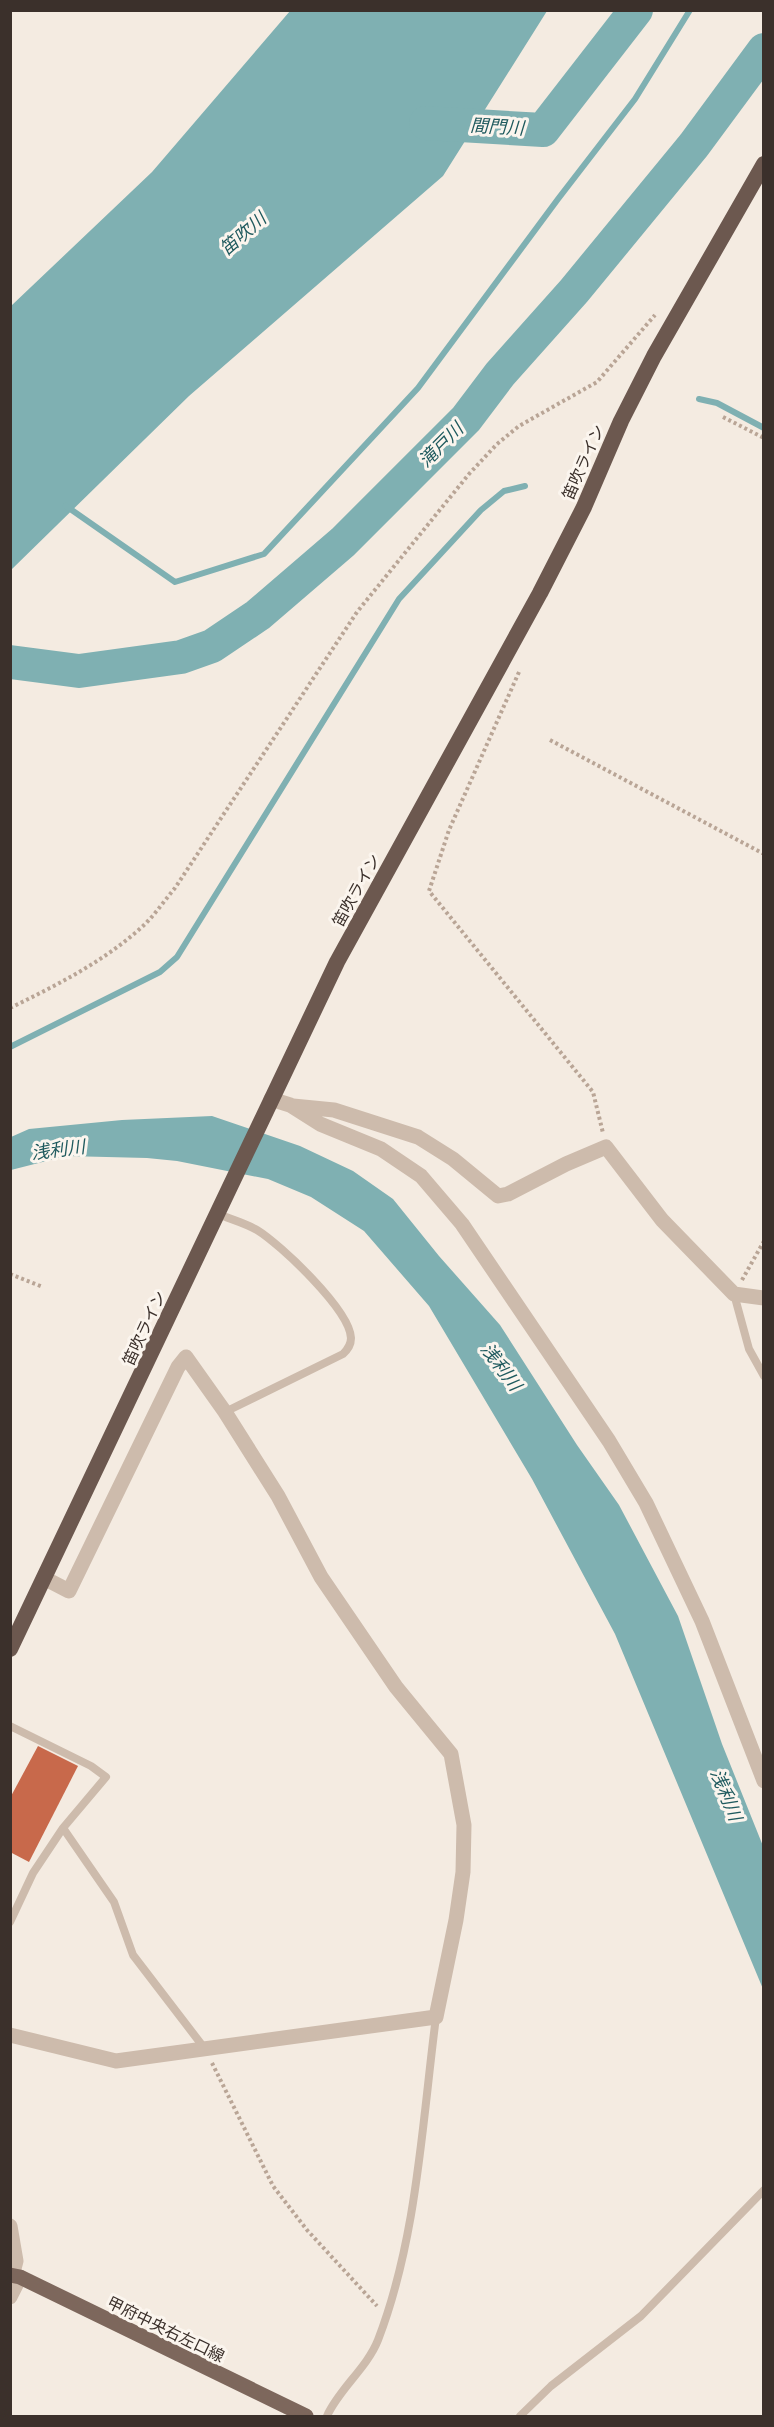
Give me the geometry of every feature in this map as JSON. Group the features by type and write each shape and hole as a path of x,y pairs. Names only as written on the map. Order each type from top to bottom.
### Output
{"highway":[{"name":"笛吹ライン","path":"10,1649 337,962 540,593 584,507 621,421 683,304 764,164"}],"main road":[{"name":"甲府中央右左口線","path":"14,2276 306,2416"}],"street":[{"path":"271,1099 290,1105 334,1110 418,1137 453,1159 498,1196 508,1194 566,1164 606,1147 662,1221 734,1294 764,1298"},
{"path":"290,1105 320,1124 381,1149 421,1176 445,1202 495,1270 609,1441 645,1503 702,1621 764,1781"},
{"path":"10,2035 116,2061 436,2017 456,1920 463,1872 464,1825 451,1754 396,1688 321,1577 278,1496 225,1412 186,1357 178,1367 69,1591 44,1578"},
{"path":"10,2226 16,2261 10,2297"}],"lane":[{"path":"218,1214 257,1230 306,1271 344,1318 351,1337 349,1348 343,1354 225,1412"},
{"path":"734,1294 749,1349 764,1376"},
{"path":"10,1726 91,1766 106,1777 63,1828 33,1873 10,1922"},
{"path":"63,1828 114,1902 133,1955 206,2049"},
{"path":"327,2416 376,2344 407,2247 436,2017"},
{"path":"520,2416 551,2386 641,2316 764,2190"}],"path":[{"path":"10,1008 74,977 143,926 175,888 357,612 470,474 497,444 519,426 597,382 656,315 671,303 683,304"},
{"path":"723,417 764,438"},
{"path":"520,668 449,830 429,891 593,1092 606,1147"},
{"path":"550,740 764,854"},
{"path":"734,1294 764,1241"},
{"path":"10,1274 43,1287"},
{"path":"206,2049 273,2186 307,2230 386,2317"}],"water":[{"name":"笛吹川","path":"290,11 547,11 443,176 189,396 11,570 11,306 152,172"},
{"name":"浅利川","path":"212,1116 300,1146 353,1171 393,1199 439,1256 500,1325 577,1445 619,1505 678,1616 722,1744 763,1846 763,1989 615,1634 532,1479 429,1306 364,1231 311,1197 268,1179 177,1161 66,1156 11,1170 11,1137 29,1129 122,1120"}],"building":[{"path":"38,1746 78,1766 29,1862 10,1852 10,1798"}],"waterway":[{"name":"間門川","path":"426,123 543,130 636,10"},
{"path":"66,506 175,582 264,554 418,388 635,99 690,10"},
{"name":"滝戸川","path":"10,662 79,671 181,657 212,646 258,615 343,542 466,419 500,374 574,291 694,145 764,50"},
{"path":"699,399 717,403 764,428"},
{"path":"10,1047 160,972 177,957 399,599 481,510 504,491 525,486"}]}
